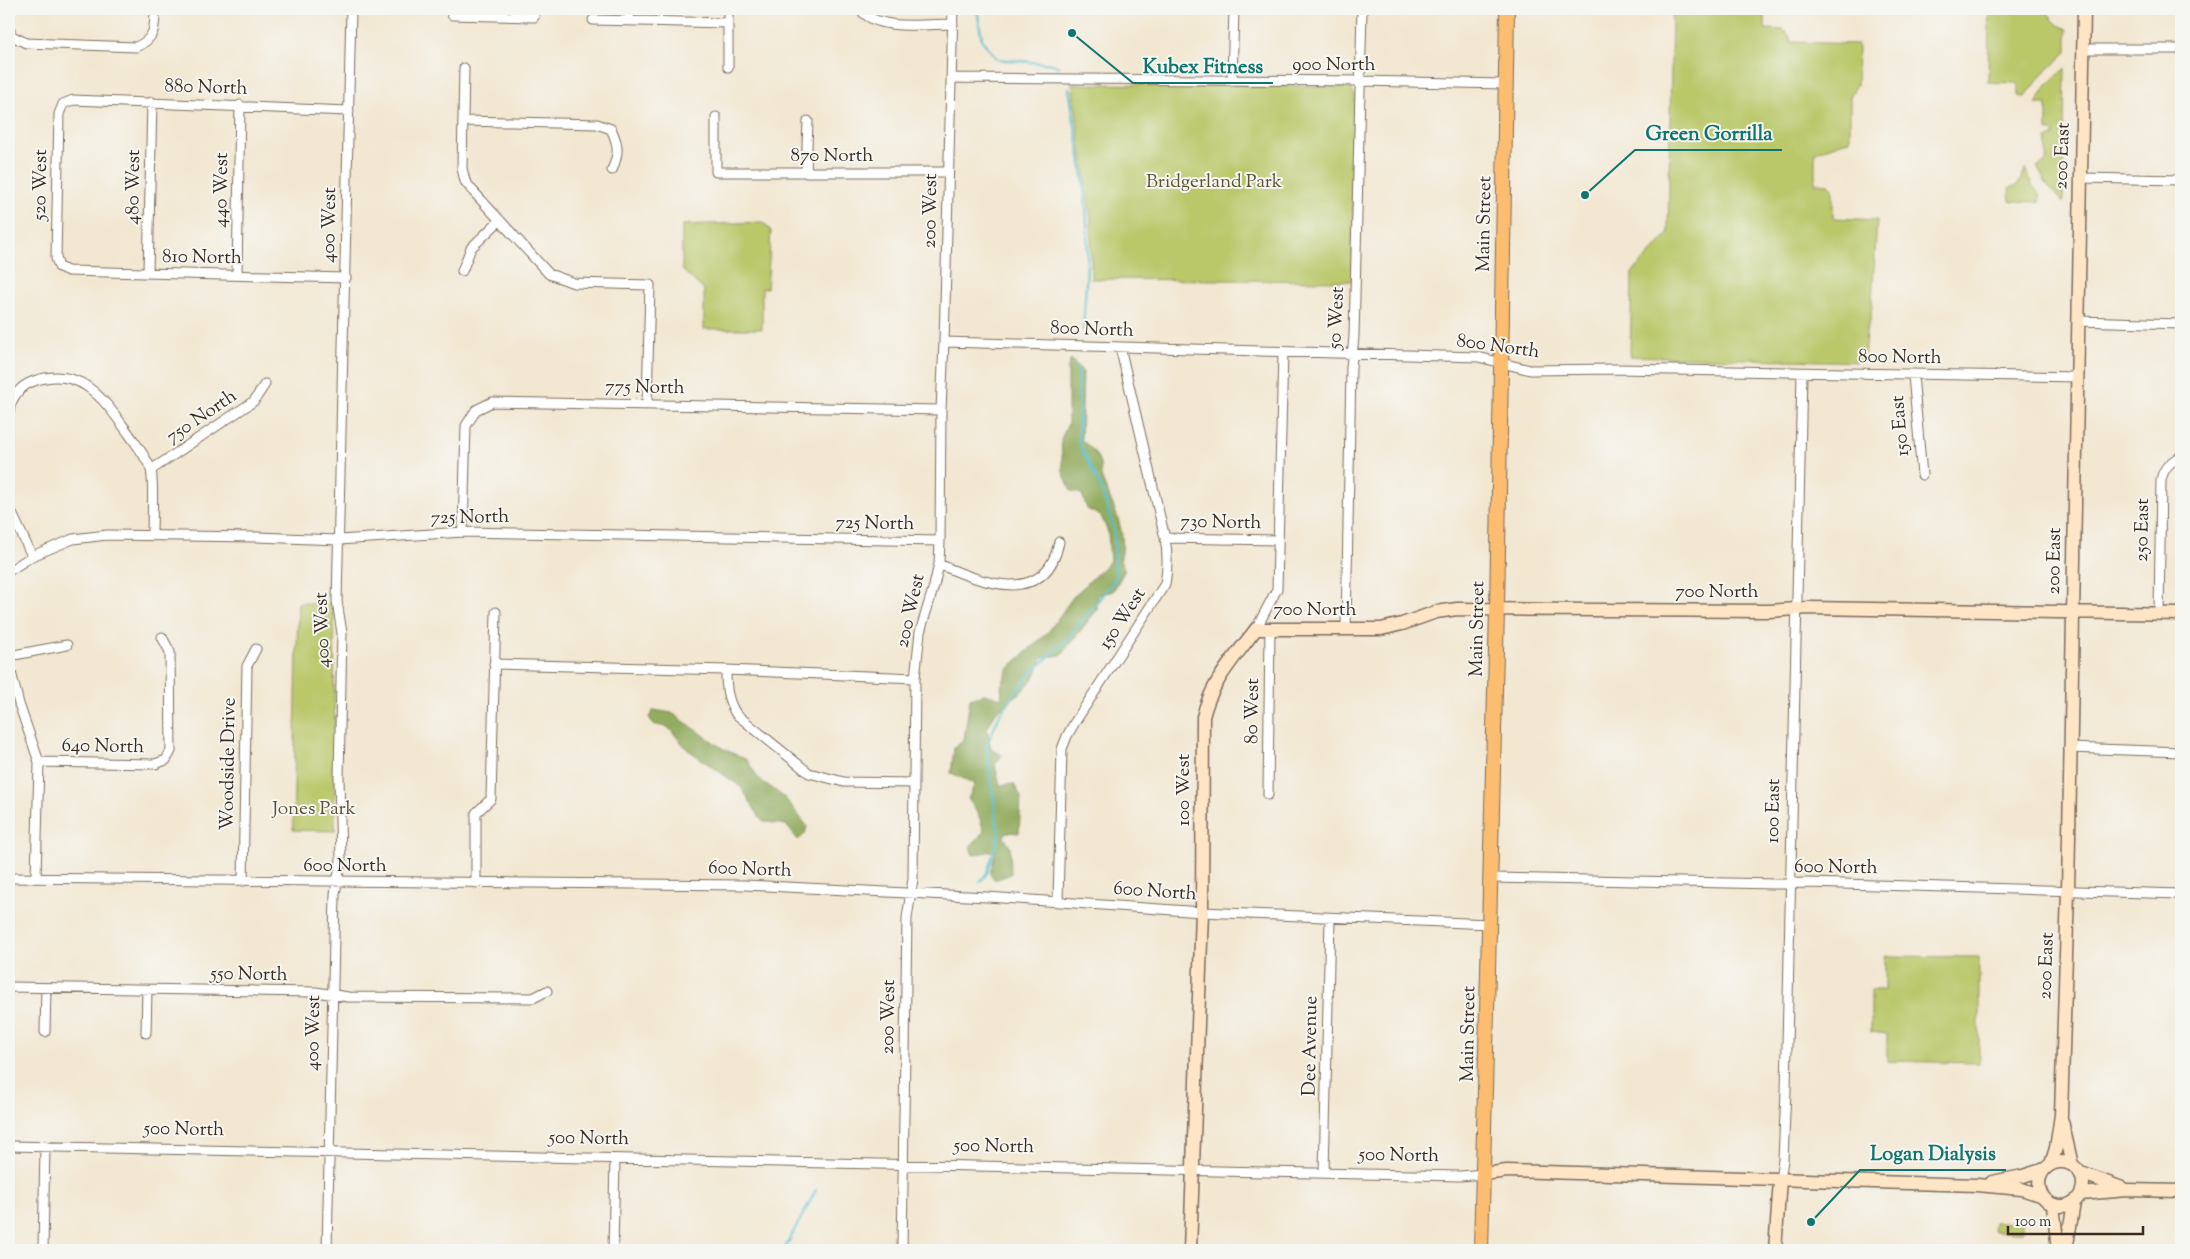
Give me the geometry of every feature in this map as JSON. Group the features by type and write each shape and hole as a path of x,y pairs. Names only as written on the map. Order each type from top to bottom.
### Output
{"main road":[{"name":"Main Street","path":"1481,1250 1497,610 1507,9"}],"street":[{"path":"11,33 26,43 136,47 148,42 155,27 155,9"},
{"name":"400 West","path":"327,1250 332,995 337,882 341,860 339,778 342,633 337,601 351,9"},
{"path":"629,20 630,9"},
{"path":"728,9 728,67"},
{"path":"860,9 866,17 886,24 953,24"},
{"name":"200 West","path":"902,1250 907,918 912,892 915,678 920,632 938,564 940,541 941,410 953,9"},
{"path":"1232,82 1234,9"},
{"name":"50 West","path":"1346,629 1362,9"},
{"name":"200 East","path":"2048,1166 2056,1148 2061,1115 2068,891 2069,748 2084,9"},
{"path":"452,12 534,13"},
{"path":"593,20 728,23"},
{"path":"2084,49 2181,49"},
{"path":"464,68 462,168 466,181 472,190 549,274 560,280 574,283 650,285 647,404"},
{"name":"900 North","path":"952,78 1505,84"},
{"name":"880 North","path":"63,104 73,100 240,105 349,111"},
{"name":"480 West","path":"148,273 152,102"},
{"name":"520 West","path":"59,267 56,258 60,114 63,104"},
{"name":"440 West","path":"237,275 240,105"},
{"name":"870 North","path":"716,117 716,172 948,172"},
{"path":"464,121 597,124 611,129 618,142 618,155 612,170"},
{"path":"806,173 808,121"},
{"path":"2081,178 2181,180"},
{"path":"462,271 471,248 500,220"},
{"name":"810 North","path":"59,267 68,271 346,278"},
{"path":"2078,321 2181,324"},
{"name":"800 North","path":"944,342 1478,357 1530,370 1617,369 2077,377"},
{"name":"150 West","path":"1058,901 1062,749 1067,736 1164,584 1168,558 1165,538 1120,347"},
{"name":"100 West","path":"1190,1250 1202,912 1203,717 1207,699 1215,683 1256,629 1277,589 1283,352"},
{"name":"100 East","path":"1775,1250 1783,1160 1785,1107 1802,373"},
{"name":"150 East","path":"1913,375 1922,475"},
{"path":"9,411 16,393 29,383 44,378 71,378 84,383 95,392 110,408 151,470 152,536"},
{"name":"750 North","path":"151,470 254,401 265,384"},
{"name":"775 North","path":"463,532 466,426 476,410 492,402 941,410"},
{"name":"250 East","path":"2159,614 2161,480 2164,469 2171,461 2181,456"},
{"path":"9,501 9,507 32,556"},
{"name":"725 North","path":"9,572 32,556 73,539 107,535 339,540 463,532 940,541"},
{"name":"730 North","path":"1165,538 1278,540"},
{"path":"938,564 955,572 1004,586 1016,586 1034,580 1050,569 1056,558 1059,542"},
{"name":"700 North","path":"1256,629 1381,629 1436,612 1456,609 1797,609 2181,614"},
{"path":"476,883 476,813 491,799 496,612"},
{"name":"80 West","path":"1268,794 1270,628"},
{"name":"640 North","path":"39,762 156,764 166,760 171,752 170,652 162,637"},
{"path":"9,656 67,645"},
{"name":"Woodside Drive","path":"243,881 247,666 256,649"},
{"path":"9,664 19,704 39,762 36,878"},
{"path":"494,664 726,670 915,678"},
{"path":"726,670 726,691 730,705 736,714 809,772 844,782 914,783"},
{"path":"2069,748 2181,752"},
{"name":"600 North","path":"9,878 744,886 912,892 1330,919 1490,924"},
{"name":"600 North","path":"1491,878 2181,894"},
{"name":"Dee Avenue","path":"1324,1173 1330,919"},
{"name":"550 North","path":"9,987 316,992 348,997 533,998 548,991"},
{"path":"45,1032 46,988"},
{"path":"146,990 146,1033"},
{"name":"200 East","path":"2061,1115 2077,1169"},
{"name":"500 North","path":"9,1146 329,1151 615,1159 1461,1176 1507,1171 1977,1185 2022,1189 2042,1196"},
{"path":"43,1250 45,1146"},
{"path":"613,1250 615,1159"},
{"path":"2127,1190 2065,1162 2048,1166 2038,1182 2042,1196 2052,1205 2060,1207 2077,1198 2127,1190 2181,1191"},
{"name":"500 North","path":"1977,1185 2023,1176 2048,1166"},
{"path":"2066,1250 2077,1198 2083,1184 2077,1169"},
{"path":"2052,1205 2058,1250"}],"green space":[{"path":"1672,9 1765,9 1765,29 1783,30 1790,37 1790,42 1858,44 1857,84 1850,97 1850,140 1815,152 1815,183 1829,184 1833,188 1833,218 1877,220 1871,318 1866,331 1864,362 1630,356 1632,273 1668,234"},
{"path":"1989,9 2046,9 2057,24 2067,29 2067,52 2044,73 2025,97 2018,96 2018,83 1988,82"},
{"path":"2065,68 2063,203 2047,185 2037,167 2046,162 2047,139 2054,137 2054,132 2047,130 2047,104 2036,104 2047,85"},
{"name":"Bridgerland Park","path":"1072,84 1342,86 1351,89 1355,95 1352,281 1091,279 1091,221"},
{"path":"2026,168 2032,185 2040,195 2039,202 2010,201 2009,188 2018,185"},
{"path":"763,222 771,231 767,288 762,288 762,329 704,329 704,290 682,270 682,225"},
{"path":"1071,359 1083,372 1081,440 1093,450 1099,460 1101,477 1121,530 1122,551 1120,561 1125,570 1113,591 1098,595 1097,610 1061,655 1042,658 1034,678 1021,692 996,712 987,728 991,749 1002,755 995,765 1000,785 1014,784 1021,797 1019,833 1006,832 1004,837 1010,847 1011,874 995,880 990,874 996,850 973,855 970,847 984,831 978,813 968,799 975,784 951,773 954,748 964,740 970,698 984,694 1002,698 1001,686 1009,668 1049,631 1073,597 1110,561 1108,532 1101,516 1087,509 1082,494 1071,491 1063,472 1061,439 1068,424 1068,366"},
{"name":"Jones Park","path":"298,603 334,603 335,831 293,830"},
{"path":"654,710 672,713 722,748 747,760 758,778 785,798 807,826 805,834 798,840 786,825 762,821 741,787 687,749 669,728 653,724 649,717"},
{"path":"1885,956 1979,957 1979,1063 1887,1061 1887,1034 1871,1032 1871,990 1885,990"},
{"path":"1994,1222 2022,1222 2022,1232 1993,1231"}],"waterway":[{"path":"977,9 982,40 997,59 1053,64 1059,67"},
{"path":"1069,88 1082,173 1087,224 1087,264 1083,330"},
{"path":"980,882 987,873 999,835 986,747 1000,714 1030,674 1066,641 1116,578 1114,531 1102,490 1079,443 1078,367"},
{"path":"784,1250 816,1190"}],"place":[{"name":"Kubex Fitness","path":"1072,33"},
{"name":"Green Gorrilla","path":"1585,195"},
{"name":"Logan Dialysis","path":"1811,1222"}]}
